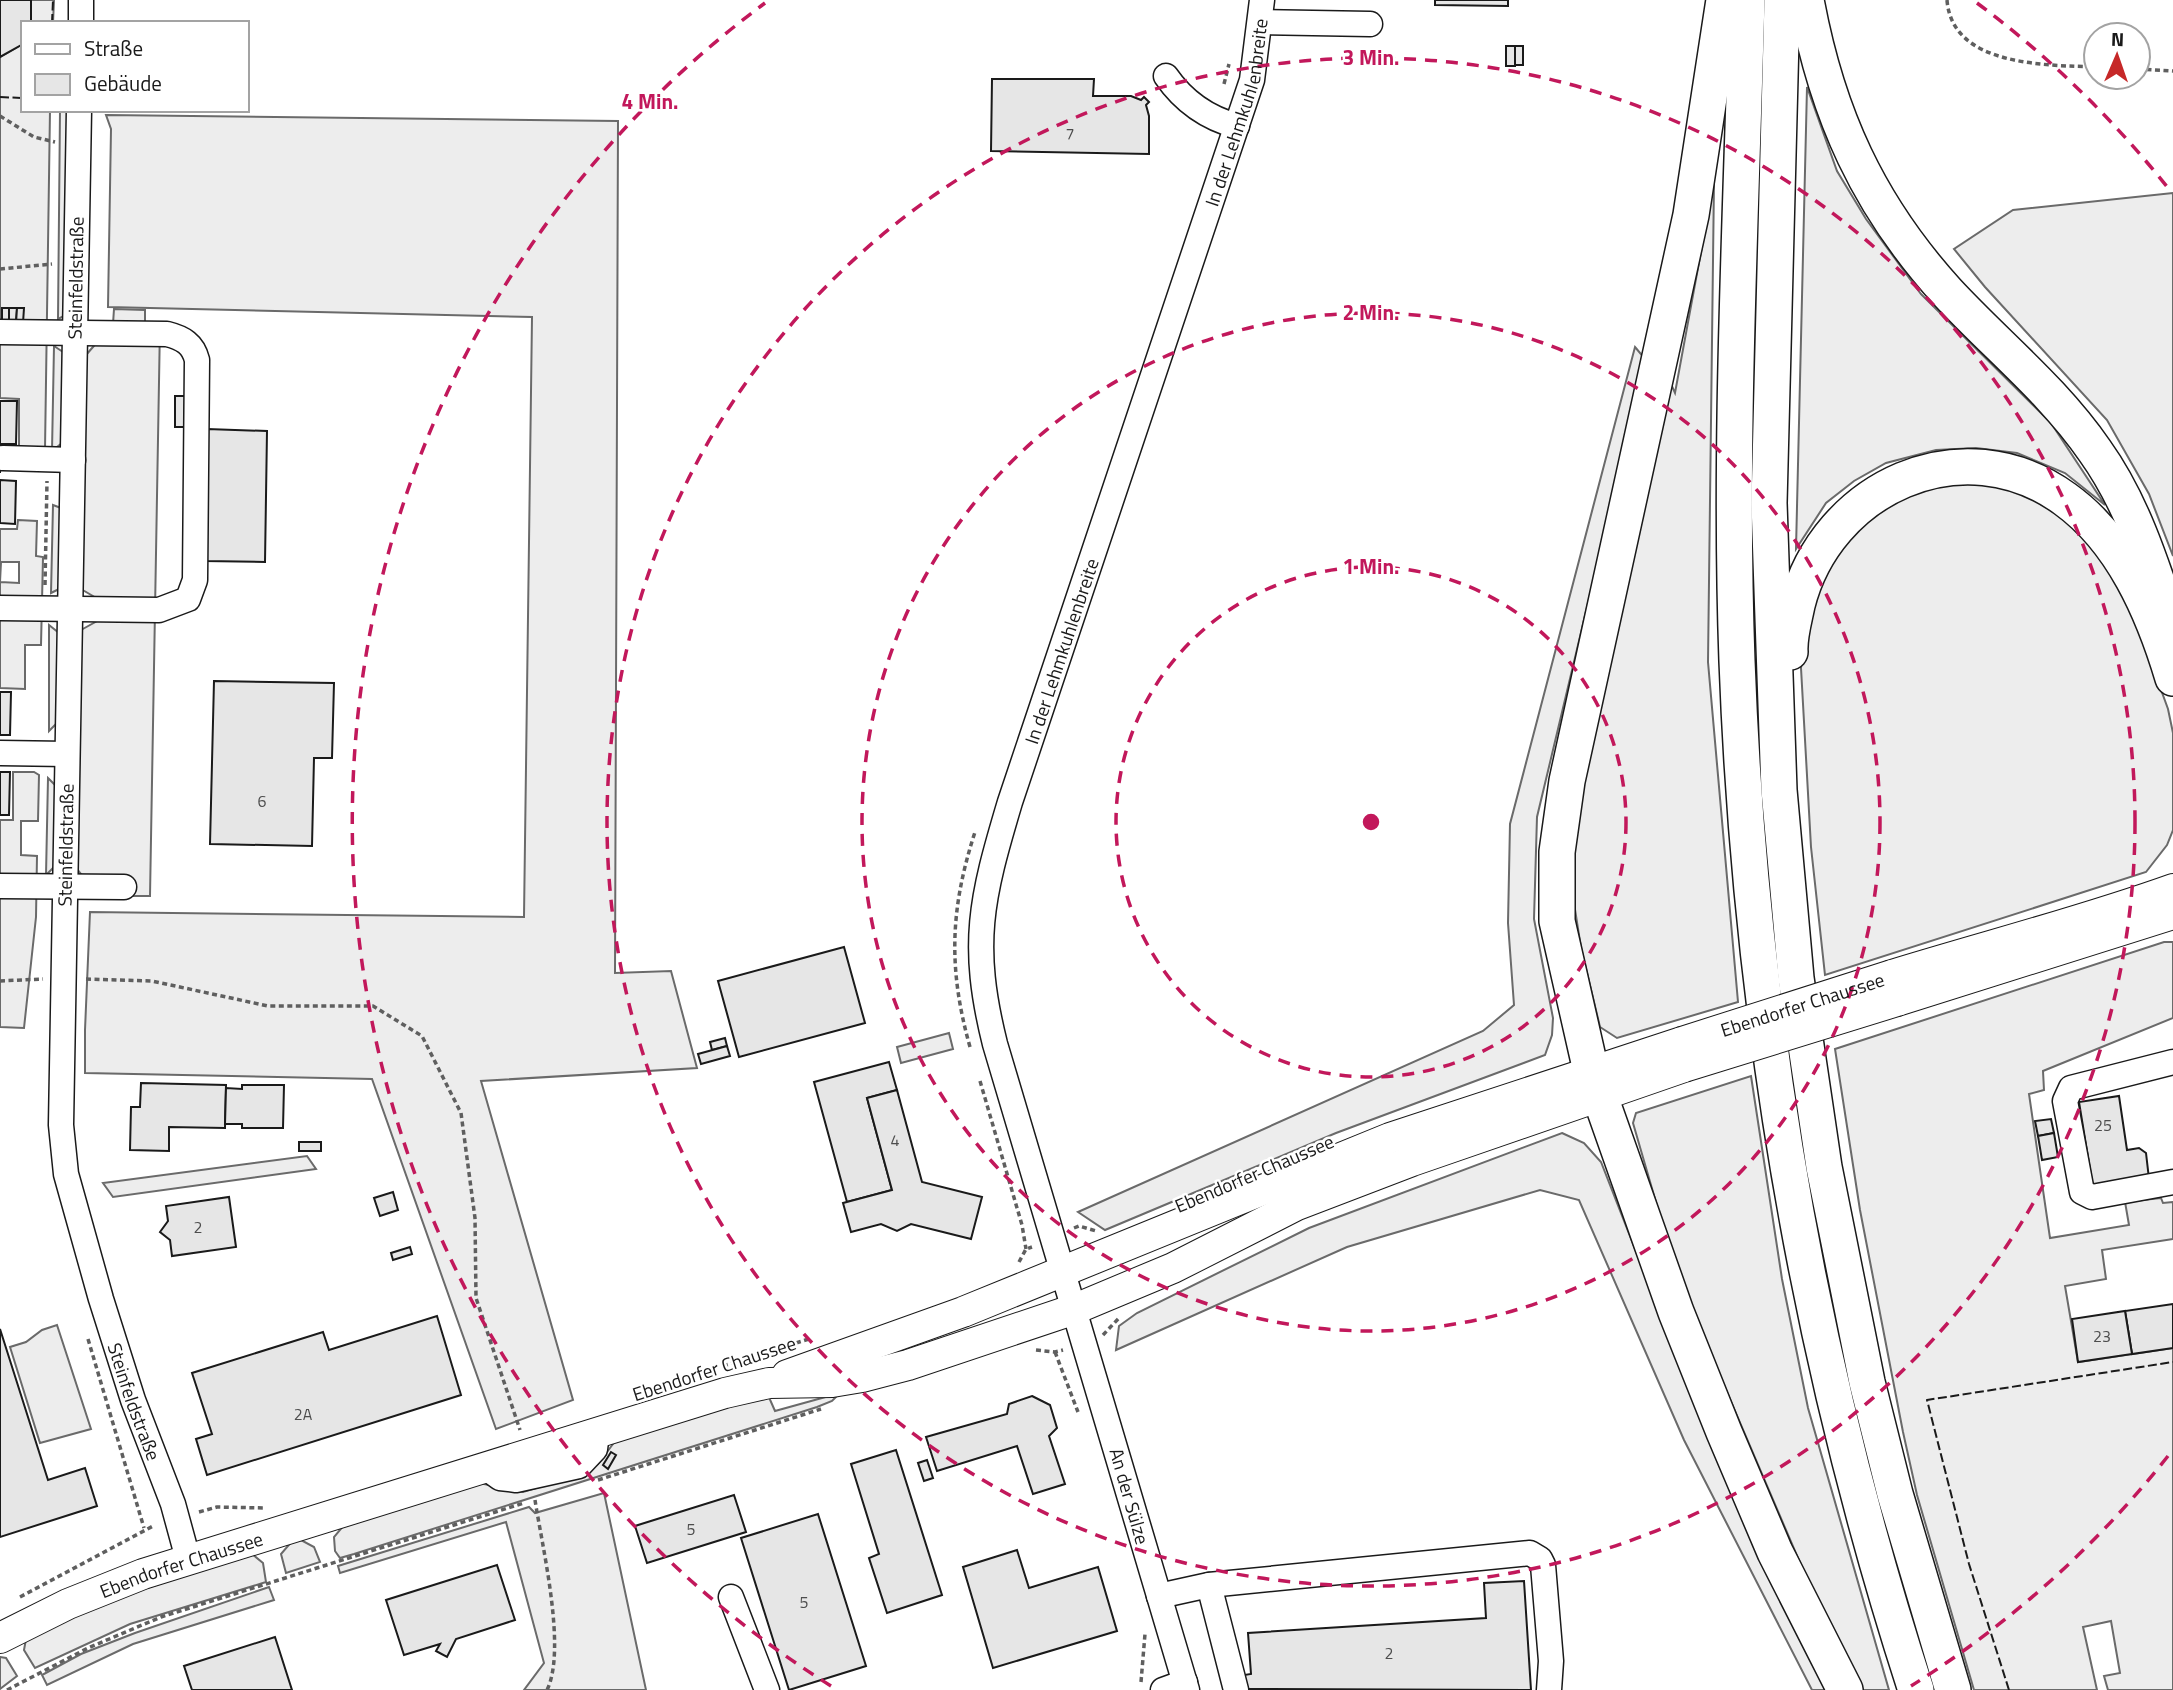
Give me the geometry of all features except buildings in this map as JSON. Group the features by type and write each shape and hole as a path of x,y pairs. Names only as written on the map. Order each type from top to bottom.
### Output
{"highway":[{"path":"1724,0 1691,215 1560,816 1557,921 1595,1085 1724,1432 1775,1552 1845,1690"},
{"path":"1747,0 1735,498 1737,661 1750,869 1773,1072 1809,1281 1860,1501 1916,1690"},
{"path":"1782,0 1769,503 1779,790 1796,978 1824,1167 1873,1407 1895,1494 1953,1690"},
{"path":"1806,0 1818,63 1829,98 1873,193 1892,224 1948,292 2045,387 2097,453 2137,528 2173,630"},
{"path":"1779,790 1794,743 1790,647 1793,621 1808,569 1832,531 1847,515 1873,495 1905,478 1945,469 1993,469 2018,476 2062,496 2095,525 2119,556 2156,631 2173,678"}],"main road":[{"name":"Ebendorfer Chaussee","path":"1895,988 2036,930 2106,913 2173,890"},
{"name":"Ebendorfer Chaussee","path":"769,1383 832,1381 862,1377 908,1365 1075,1309 1184,1263 1297,1205 1412,1161 1595,1085 1683,1054 1895,988 2173,914"},
{"name":"Ebendorfer Chaussee","path":"0,1638 94,1593 188,1559 724,1393 769,1383 1062,1273 1390,1138 1595,1085"}],"street":[{"path":"80,21 81,0"},
{"path":"1262,11 1370,24"},
{"name":"In der Lehmkuhlenbreite","path":"1075,1309 1051,1240 986,1002 979,958 984,897 1010,802 1252,80 1262,11"},
{"path":"1166,76 1178,94 1214,120 1237,126"},
{"name":"Steinfeldstraße","path":"79,112 61,1103 66,1174 122,1366 177,1518 188,1559"},
{"path":"0,332 167,334 179,337 195,350 195,580 188,599 169,608 0,608"},
{"path":"3,458 73,460"},
{"path":"0,752 67,754"},
{"path":"0,886 124,887"},
{"path":"2173,1062 2071,1088 2066,1101 2082,1192 2092,1197 2173,1182"},
{"name":"An der Sülze","path":"1075,1309 1159,1596 1178,1687"},
{"path":"1159,1596 1209,1585 1530,1553 1540,1559 1543,1565 1550,1661 1549,1690"},
{"path":"1209,1585 1236,1690"},
{"path":"731,1597 767,1690"}],"path":[{"path":"1947,0 1956,27 1972,44 1993,54 2052,66 2082,67"},
{"path":"2152,70 2173,71"},
{"path":"0,116 34,137 55,142"},
{"path":"0,269 19,265 52,264"},
{"path":"0,981 152,981 268,1006 373,1006 422,1037 461,1113 475,1218 476,1298 521,1432 508,1436"},
{"path":"1013,1269 1026,1249 1079,1226 1096,1232"},
{"name":"Ebendorfer Chaussee","path":"716,1368 808,1338 817,1338"},
{"path":"1055,1352 1080,1419"},
{"path":"534,1500 552,1611 553,1677 547,1690"},
{"name":"Ebendorfer Chaussee","path":"10,1603 144,1528 217,1507 270,1507"},
{"path":"1142,1621 1145,1634 1141,1681 1144,1690"}],"shaded area":[{"path":"31,0 54,0 53,21 31,21"},
{"path":"21,45 21,112 50,112 45,449 19,449 19,399 0,398 0,57"},
{"path":"1807,87 1837,171 1866,219 1921,294 2051,423 2105,505 2065,473 2017,453 1976,448 1936,450 1886,463 1854,481 1826,503 1796,549"},
{"path":"60,112 69,112 66,315 58,319"},
{"path":"106,115 618,121 615,973 671,971 697,1068 481,1081 573,1400 496,1429 372,1079 85,1073 85,1030 90,912 524,917 532,317 108,307 111,129"},
{"path":"1714,181 1708,662 1738,1002 1617,1038 1600,1027 1581,948 1574,903 1575,843 1583,783 1667,375 1675,393"},
{"path":"2173,193 2173,556 2149,494 2107,420 1985,287 1954,249 2013,210"},
{"path":"114,309 145,310 145,325 160,325 150,896 99,896 76,868 81,630 99,620 98,599 81,589 86,355 113,324"},
{"path":"54,346 63,352 62,443 52,451"},
{"path":"1635,347 1646,360 1537,817 1534,919 1553,1018 1552,1035 1545,1055 1336,1133 1105,1230 1078,1212 1483,1031 1514,1005 1508,923 1510,824"},
{"path":"1994,481 2066,513 2123,585 2168,709 2173,733 2173,830 2167,845 2146,872 1825,975 1811,847 1801,668 1807,613 1821,574 1868,512 1920,486"},
{"path":"53,505 61,508 59,589 51,593"},
{"path":"18,520 37,521 36,556 43,557 41,645 25,645 25,689 0,688 0,582 0,529 17,529","holes":["1,562 19,562 19,583 0,582"]},
{"path":"49,625 59,633 57,718 56,724 49,731"},
{"path":"13,772 34,772 39,775 38,821 21,821 21,855 37,856 36,917 24,1028 0,1027 0,820 13,820"},
{"path":"48,778 56,786 54,867 46,875"},
{"path":"2164,942 2173,942 2173,1018 2043,1071 2044,1090 2029,1094 2050,1238 2129,1225 2125,1202 2161,1198 2163,1203 2173,1202 2173,1239 2102,1250 2106,1279 2065,1286 2078,1362 2173,1348 2173,1690 2108,1690 2104,1676 2120,1673 2111,1621 2083,1627 2097,1690 1974,1690 1917,1495 1903,1432 1860,1210 1835,1049"},
{"path":"949,1033 953,1049 901,1063 897,1047"},
{"path":"1751,1076 1782,1279 1808,1408 1889,1690 1860,1690 1807,1579 1702,1334 1662,1223 1633,1123 1636,1113"},
{"path":"1562,1133 1584,1143 1601,1162 1718,1461 1827,1690 1812,1690 1684,1440 1579,1200 1540,1190 1347,1247 1116,1350 1119,1326 1137,1313 1309,1228"},
{"path":"307,1156 316,1169 113,1197 103,1183"},
{"path":"57,1325 91,1429 40,1443 10,1347 26,1342 42,1330"},
{"path":"840,1393 832,1401 817,1407 354,1554 340,1558 335,1551 334,1537 344,1525 479,1483 523,1492 576,1476 598,1464 616,1440 768,1395 775,1411"},
{"path":"604,1493 646,1690 524,1690 544,1663 506,1522 340,1573 338,1566 529,1507 535,1513"},
{"path":"293,1540 301,1540 314,1547 320,1562 286,1573 281,1554"},
{"path":"252,1554 263,1563 266,1582 130,1624 35,1668 24,1650 26,1639 65,1620 128,1594"},
{"path":"269,1587 274,1600 133,1644 47,1685 42,1675 81,1654 135,1633"},
{"path":"0,1657 6,1658 17,1676 0,1689"}],"fence":[{"path":"52,21 53,0"},
{"path":"0,97 21,98"},
{"path":"2009,1690 1969,1564 1927,1400 2173,1362"}]}
